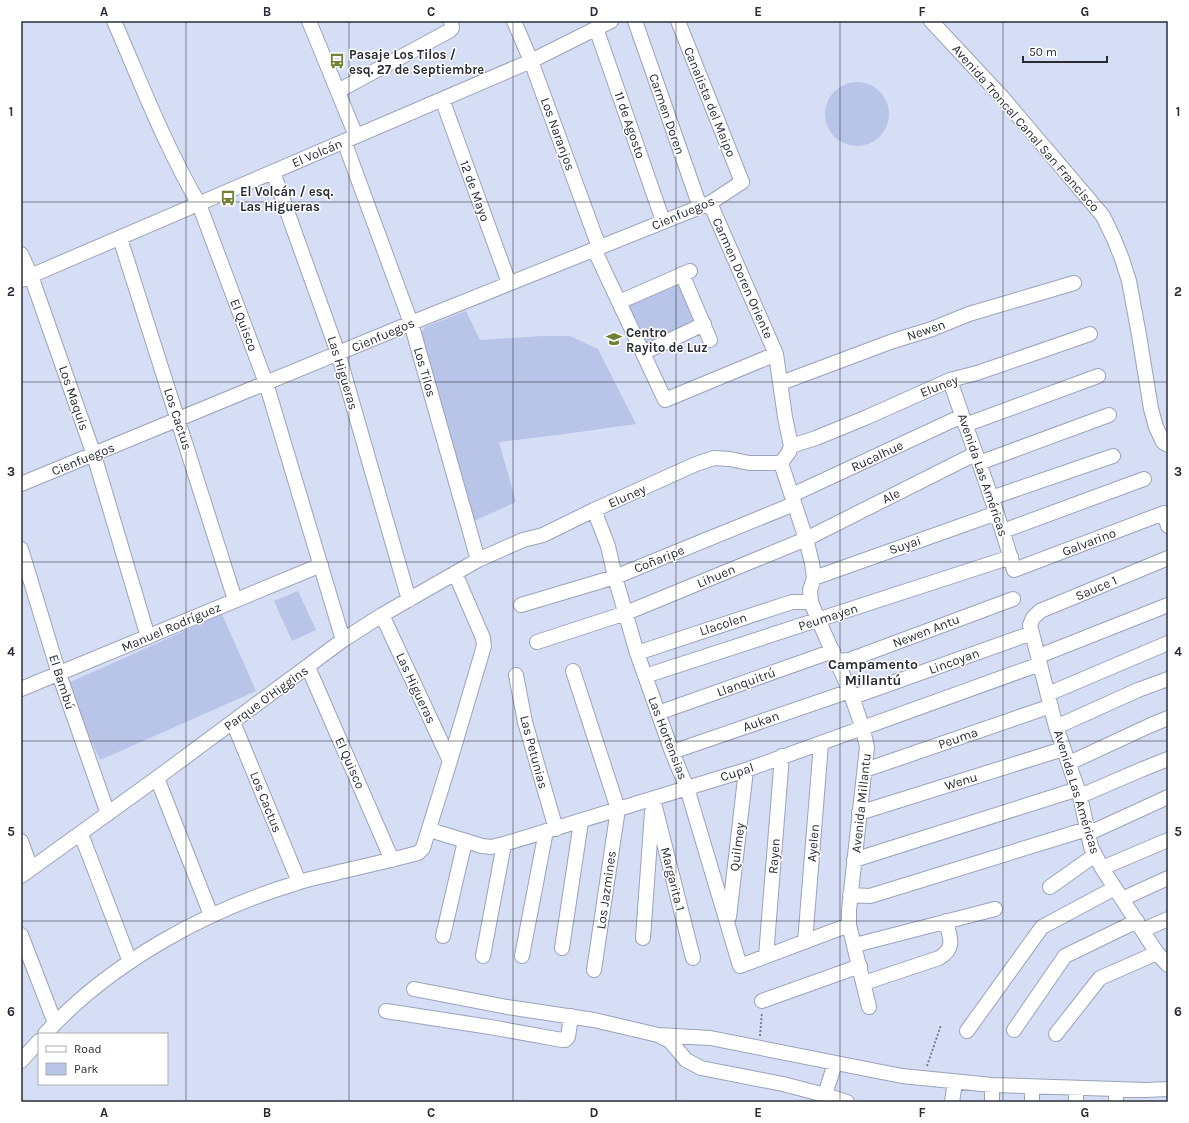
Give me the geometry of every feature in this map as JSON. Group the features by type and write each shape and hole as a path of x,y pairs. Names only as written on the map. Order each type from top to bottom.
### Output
{"street":[{"name":"El Quisco","path":"114,21 171,151 199,204 266,383 343,640"},
{"name":"Los Tilos","path":"309,21 338,92 350,139 411,322 478,560"},
{"path":"338,92 449,31 452,28 451,21"},
{"name":"Los Naranjos","path":"514,21 531,61 596,248 619,302 666,400 776,354"},
{"name":"El Volcán","path":"26,278 531,61 611,21"},
{"name":"Carmen Doren","path":"635,21 705,205"},
{"name":"Canalista del Maipo","path":"678,21 742,182"},
{"name":"Avenida Troncal Canal San Francisco","path":"931,21 1002,97 1103,216 1114,239 1129,281 1140,335 1151,409 1156,428 1163,442 1168,445"},
{"name":"11 de Agosto","path":"596,28 663,221"},
{"name":"12 de Mayo","path":"442,99 509,284"},
{"name":"Las Higueras","path":"273,172 338,353 409,600"},
{"name":"Cienfuegos","path":"21,484 94,455 411,322 705,205 742,182"},
{"name":"Carmen Doren Oriente","path":"705,205 776,354"},
{"name":"Los Cactus","path":"120,238 235,600"},
{"name":"Los Maquis","path":"21,254 26,278 94,455 148,637"},
{"path":"619,302 686,272 710,340"},
{"name":"Newen","path":"781,383 970,314 1074,283"},
{"path":"643,352 704,324"},
{"name":"Eluney","path":"791,446 816,438 865,418 950,380 977,373 1090,334"},
{"path":"776,354 791,446 789,452 781,463"},
{"name":"Rucalhue","path":"793,500 963,420 1098,376"},
{"name":"Avenida Las Américas","path":"950,380 1013,563"},
{"name":"Ale","path":"806,538 977,458 1109,415"},
{"path":"990,498 1114,456"},
{"name":"Eluney","path":"523,540 543,535 594,510 696,464 714,458 730,459 749,463 781,463"},
{"name":"Avenida Millantu","path":"781,463 806,538 812,563 814,578 810,590 811,602 851,694 863,728 867,747 850,895 849,925 869,1007"},
{"path":"1003,531 1144,479"},
{"name":"Coñaripe","path":"522,605 615,577 793,500"},
{"name":"Las Hortensias","path":"594,510 608,546 615,577 637,653 672,752 687,788 740,966 766,956"},
{"name":"Suyai","path":"814,578 997,513"},
{"name":"Galvarino","path":"1013,563 1166,520"},
{"name":"Lihuen","path":"537,642 626,613 806,538"},
{"name":"Parque O'Higgins","path":"26,872 81,834 343,640 382,615 478,560 523,540"},
{"name":"El Bambú","path":"21,549 58,674 108,814"},
{"name":"Sauce 1","path":"1031,629 1033,618 1040,612 1168,558"},
{"name":"Peumayen","path":"645,676 818,620 1013,563"},
{"name":"Manuel Rodríguez","path":"21,689 321,565"},
{"path":"46,1033 89,993 130,962 170,937 211,916 262,894 299,882 418,853 423,848 430,830 484,649 483,638 455,573"},
{"name":"Newen Antu","path":"835,656 849,660 1013,599"},
{"name":"Llacolen","path":"637,653 792,602 811,602"},
{"name":"Cupal","path":"430,830 482,846 491,847 581,822 618,809 746,770 782,756 821,744 1040,660 1168,605"},
{"name":"Las Higueras","path":"382,615 450,761"},
{"name":"Avenida Las Américas","path":"1031,629 1056,727 1079,792 1091,847 1102,868 1157,953 1168,965"},
{"name":"Lincoyan","path":"851,694 1031,629"},
{"name":"Peuma","path":"865,770 1050,700 1168,643"},
{"name":"Llanquitrú","path":"658,713 835,656"},
{"name":"El Quisco","path":"308,667 392,860"},
{"path":"572,671 618,809"},
{"name":"Las Petunias","path":"516,674 525,722 551,830"},
{"path":"1056,727 1138,690 1168,680"},
{"name":"Aukan","path":"672,752 851,694"},
{"path":"1069,763 1168,718"},
{"name":"Los Cactus","path":"233,722 299,882"},
{"name":"Ayelen","path":"805,942 821,744"},
{"name":"Wenu","path":"859,813 1063,749"},
{"name":"Rayen","path":"766,956 782,756"},
{"path":"854,860 1079,792 1168,759"},
{"name":"Quilmey","path":"728,923 746,770"},
{"path":"157,778 211,916"},
{"path":"850,895 870,896 1086,829 1096,830 1168,797"},
{"path":"643,938 653,799"},
{"name":"Margarita 1","path":"653,799 693,958"},
{"name":"Los Jazmines","path":"594,970 618,809"},
{"path":"562,948 581,822"},
{"path":"522,956 551,830"},
{"path":"81,834 130,962"},
{"path":"1102,868 1168,840"},
{"path":"21,841 26,872"},
{"path":"443,936 465,841"},
{"path":"483,956 504,844"},
{"path":"1050,887 1095,855"},
{"path":"967,1031 1042,927 1118,893 1168,878"},
{"path":"855,945 995,909"},
{"path":"1014,1030 1065,956 1140,926 1168,919"},
{"path":"864,983 944,955 950,948 951,942 946,921"},
{"path":"766,956 849,925"},
{"path":"21,934 55,1023"},
{"path":"1056,1034 1100,978 1157,953"},
{"path":"762,1008 860,966"},
{"path":"414,989 464,999 594,1020 658,1035 710,1038 902,1076 992,1085 1076,1088 1116,1096 1146,1090 1168,1089"},
{"path":"460,1022 464,999"},
{"path":"386,1012 490,1026 562,1040 565,1040 568,1037 570,1016"},
{"path":"658,1035 670,1041 686,1060 701,1068 769,1081 847,1102"},
{"path":"21,1061 38,1042"},
{"path":"825,1095 835,1063"},
{"path":"952,1102 955,1082"},
{"path":"992,1085 992,1102"},
{"path":"1032,1087 1032,1102"},
{"path":"1076,1088 1076,1102"}],"path":[{"path":"759,1040 762,1008"},
{"path":"925,1072 942,1025"}],"green space":[{"path":"857,82 875,88 883,96 889,114 883,132 875,140 857,146 839,140 831,132 825,114 831,96 839,88"},
{"path":"679,282 697,322 648,345 627,305"},
{"path":"466,311 480,340 542,336 570,336 598,349 636,424 499,442 516,502 474,521 421,334 425,327"},
{"path":"298,591 316,630 292,641 274,601"},
{"path":"222,614 256,691 100,760 66,684"}],"place":[{"name":"Pasaje Los Tilos / esq. 27 de Septiembre","path":"337,61"},
{"name":"El Volcán / esq. Las Higueras","path":"228,198"},
{"name":"Centro Rayito de Luz","path":"614,339"}],"district":[{"name":"Campamento Millantú","path":"873,672"}]}
